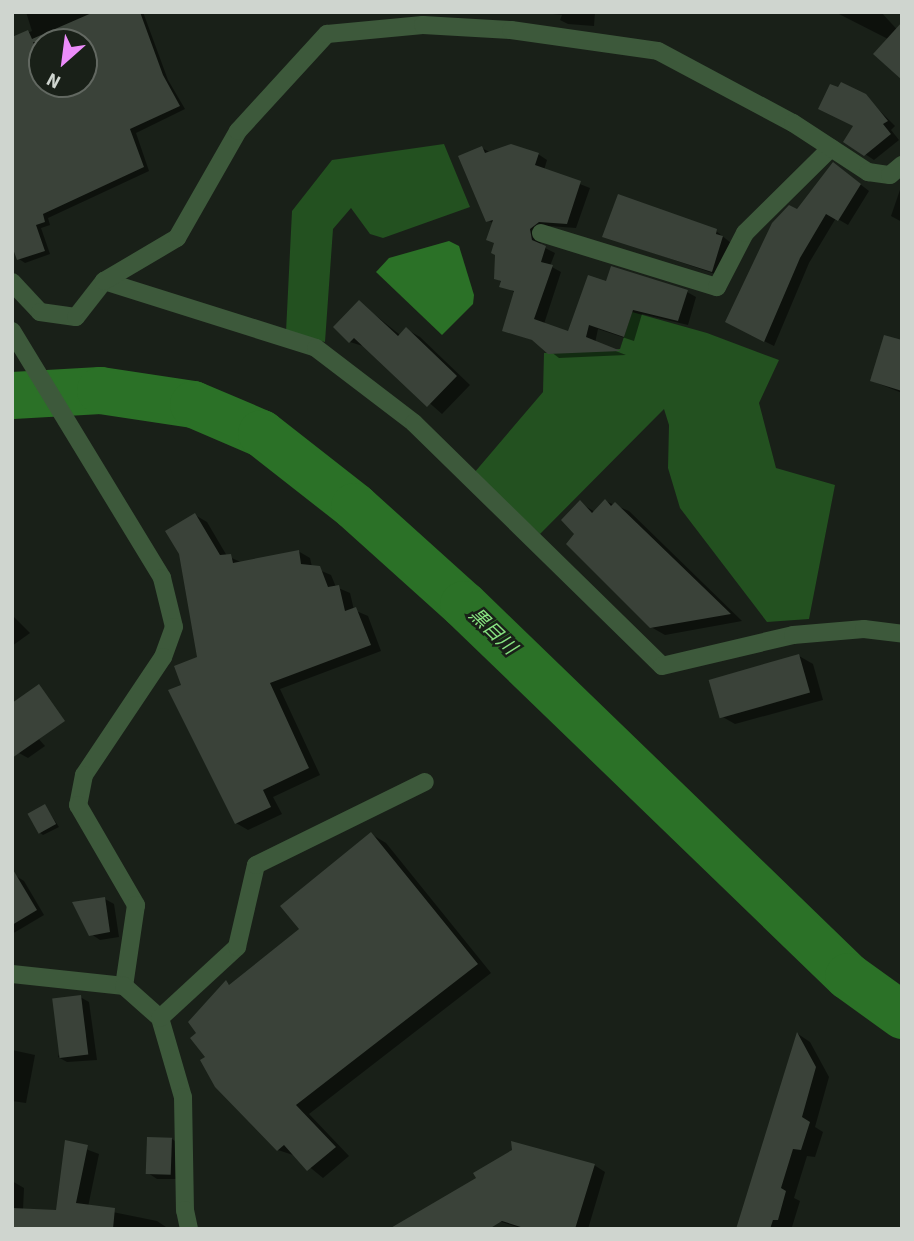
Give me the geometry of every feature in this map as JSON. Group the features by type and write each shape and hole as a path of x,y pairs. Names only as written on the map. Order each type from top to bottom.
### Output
{"street":[{"path":"12,282 40,312 76,317 104,281 177,238 238,131 327,34 424,25 511,30 658,51 831,148 868,172 890,175 902,164"},
{"path":"541,233 718,287 746,233 831,148"},
{"path":"104,281 316,348 414,423 662,666 793,635 864,629 902,634"},
{"path":"12,331 162,578 174,626 163,657 84,775 78,805 136,905 124,986"},
{"path":"160,1018 237,947 256,865 425,782"},
{"path":"12,974 124,986 160,1018 183,1097 185,1210 189,1229"}],"shaded area":[{"path":"444,144 470,207 383,238 370,234 351,208 333,229 325,342 286,332 292,211 332,160"},
{"path":"449,241 459,246 474,295 473,304 442,335 376,272 389,258"},
{"path":"632,312 707,333 779,360 759,403 776,468 835,485 809,619 767,622 680,508 668,468 669,425 664,409 540,534 474,473 543,392 544,353 620,349"}],"building":[{"path":"94,12 140,12 163,75 180,106 130,129 144,167 43,214 45,222 36,225 45,251 17,260 12,246 12,37 28,30 28,98 98,98 98,28 57,28"},
{"path":"902,22 902,80 873,54"},
{"path":"841,82 866,94 888,121 883,124 891,134 864,156 843,142 853,126 818,109 830,84 838,87"},
{"path":"511,144 539,153 535,165 581,181 567,224 539,222 530,229 532,240 546,246 541,262 553,265 534,319 568,331 588,275 606,281 611,266 688,290 678,321 633,310 624,337 589,325 586,337 621,351 548,354 532,340 502,331 514,291 499,287 501,281 494,279 495,255 491,253 494,243 486,240 493,220 486,222 458,156 482,146 485,153"},
{"path":"833,162 861,184 838,221 826,214 800,258 764,342 725,322 772,223 789,205 797,209"},
{"path":"618,194 717,229 716,234 723,236 712,272 602,237"},
{"path":"359,300 398,336 406,327 457,376 427,407 354,338 349,343 333,327"},
{"path":"884,335 902,340 902,391 870,381"},
{"path":"605,499 611,506 615,502 731,614 650,628 566,544 574,534 561,520 580,500 592,513"},
{"path":"195,513 220,555 231,554 233,563 299,550 301,564 320,566 328,587 339,585 345,611 356,607 371,645 270,683 309,768 263,790 271,807 235,824 168,690 181,685 174,666 197,657 179,554 165,531"},
{"path":"799,654 810,692 720,718 709,680"},
{"path":"39,684 65,721 12,758 12,703"},
{"path":"45,804 56,824 39,834 28,814"},
{"path":"371,832 478,964 296,1105 336,1147 307,1171 284,1145 277,1151 215,1087 200,1060 205,1057 190,1038 196,1033 188,1022 226,980 229,985 299,929 280,906"},
{"path":"12,868 37,910 12,925"},
{"path":"105,897 110,932 89,936 72,902"},
{"path":"81,995 88,1055 60,1058 52,999"},
{"path":"797,1032 816,1067 802,1117 810,1122 801,1150 793,1149 781,1188 786,1191 778,1220 773,1220 770,1229 736,1229"},
{"path":"147,1137 172,1138 171,1175 146,1174"},
{"path":"65,1140 88,1145 76,1203 115,1208 113,1229 12,1229 12,1208 56,1210"},
{"path":"511,1141 595,1164 575,1229 527,1229 502,1221 489,1229 389,1229 476,1178 473,1173 512,1150"}],"waterway":[{"name":"黒目川","path":"12,395 100,390 193,404 261,433 354,506 463,604 848,976 902,1015"}]}
